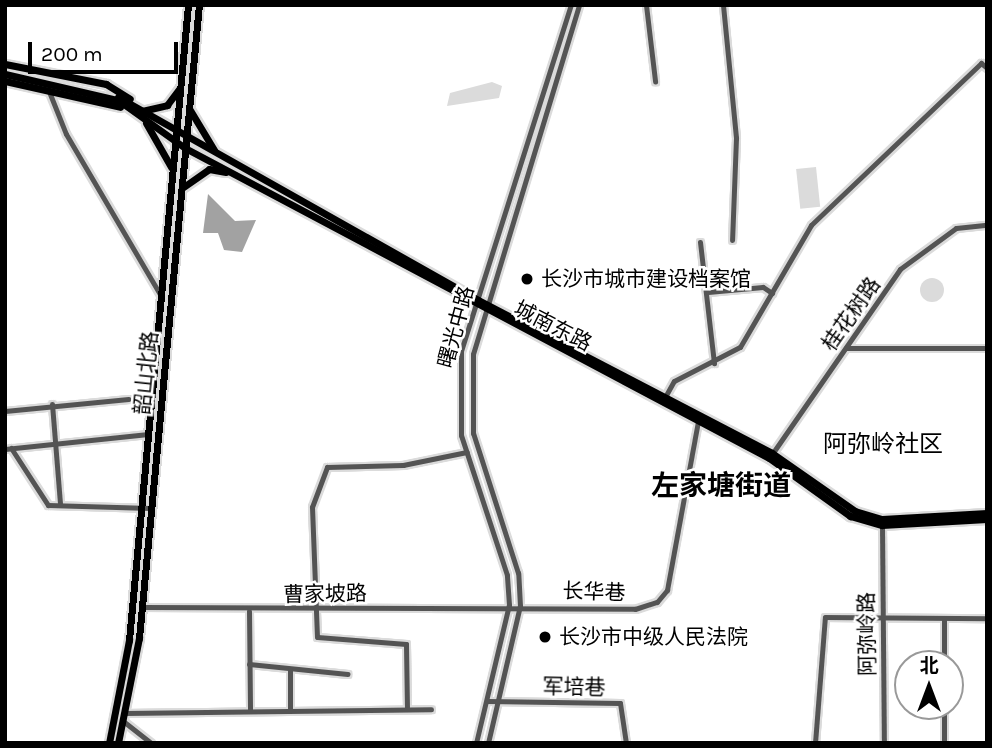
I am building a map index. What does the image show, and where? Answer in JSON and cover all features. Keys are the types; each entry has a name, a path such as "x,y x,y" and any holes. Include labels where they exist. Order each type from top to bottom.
{"main road":[{"name":"韶山北路","path":"109,743 129,640 188,5"},
{"name":"韶山北路","path":"118,743 142,607 200,5"},
{"path":"5,64 106,85 141,114 172,172"},
{"name":"城南东路","path":"5,72 119,99 185,148 477,303 665,397 771,456 841,504 874,517 987,513"},
{"path":"5,81 99,99 141,114 167,105 182,81"},
{"path":"189,107 198,134 219,156"},
{"name":"城南东路","path":"141,114 477,303"},
{"path":"181,189 209,170 233,173"},
{"name":"城南东路","path":"487,308 698,421 771,456 838,510 882,525 987,519"}],"street":[{"name":"曙光中路","path":"477,743 509,605 507,575 467,452 457,392 477,303 570,5"},
{"name":"曙光中路","path":"488,743 520,606 518,573 473,433 470,379 487,308 579,5"},
{"path":"646,5 655,81"},
{"path":"723,5 736,138 732,240"},
{"path":"665,397 674,380 714,363 740,347 811,225 981,64 987,68"},
{"path":"48,89 66,134 160,294"},
{"name":"桂花树路","path":"771,456 900,270 927,244 956,228 987,225"},
{"path":"700,242 708,292 714,363"},
{"path":"708,292 763,287 772,293"},
{"path":"846,348 987,348"},
{"path":"5,411 52,404 128,399"},
{"path":"52,404 58,440 60,504"},
{"name":"长华巷","path":"509,605 635,609 657,602 667,590 698,421"},
{"path":"148,434 58,440 8,448 48,505 150,508"},
{"path":"407,709 406,644 322,639 313,610 312,507 324,469 403,465 467,452"},
{"name":"阿弥岭路","path":"882,525 884,743"},
{"name":"曹家坡路","path":"142,607 249,611 509,605"},
{"path":"249,611 250,710"},
{"path":"815,743 825,617 987,618"},
{"path":"944,618 944,650"},
{"path":"249,664 347,674"},
{"path":"290,669 290,709"},
{"name":"军培巷","path":"486,701 620,703 626,743"},
{"path":"124,717 250,710 431,709"},
{"path":"124,717 151,743"},
{"path":"944,720 944,743"}],"shaded area":[{"path":"492,82 502,86 499,98 447,106 450,93"},
{"path":"816,167 820,207 800,209 796,169"},
{"path":"208,194 235,221 256,220 242,252 224,250 218,233 203,233"},
{"path":"932,278 940,282 944,290 940,298 932,302 924,298 920,290 924,282"}],"place":[{"name":"长沙市城市建设档案馆","path":"527,279"},
{"name":"长沙市中级人民法院","path":"545,637"}],"district":[{"name":"阿弥岭社区","path":"883,445"},
{"name":"左家塘街道","path":"721,486"}]}
